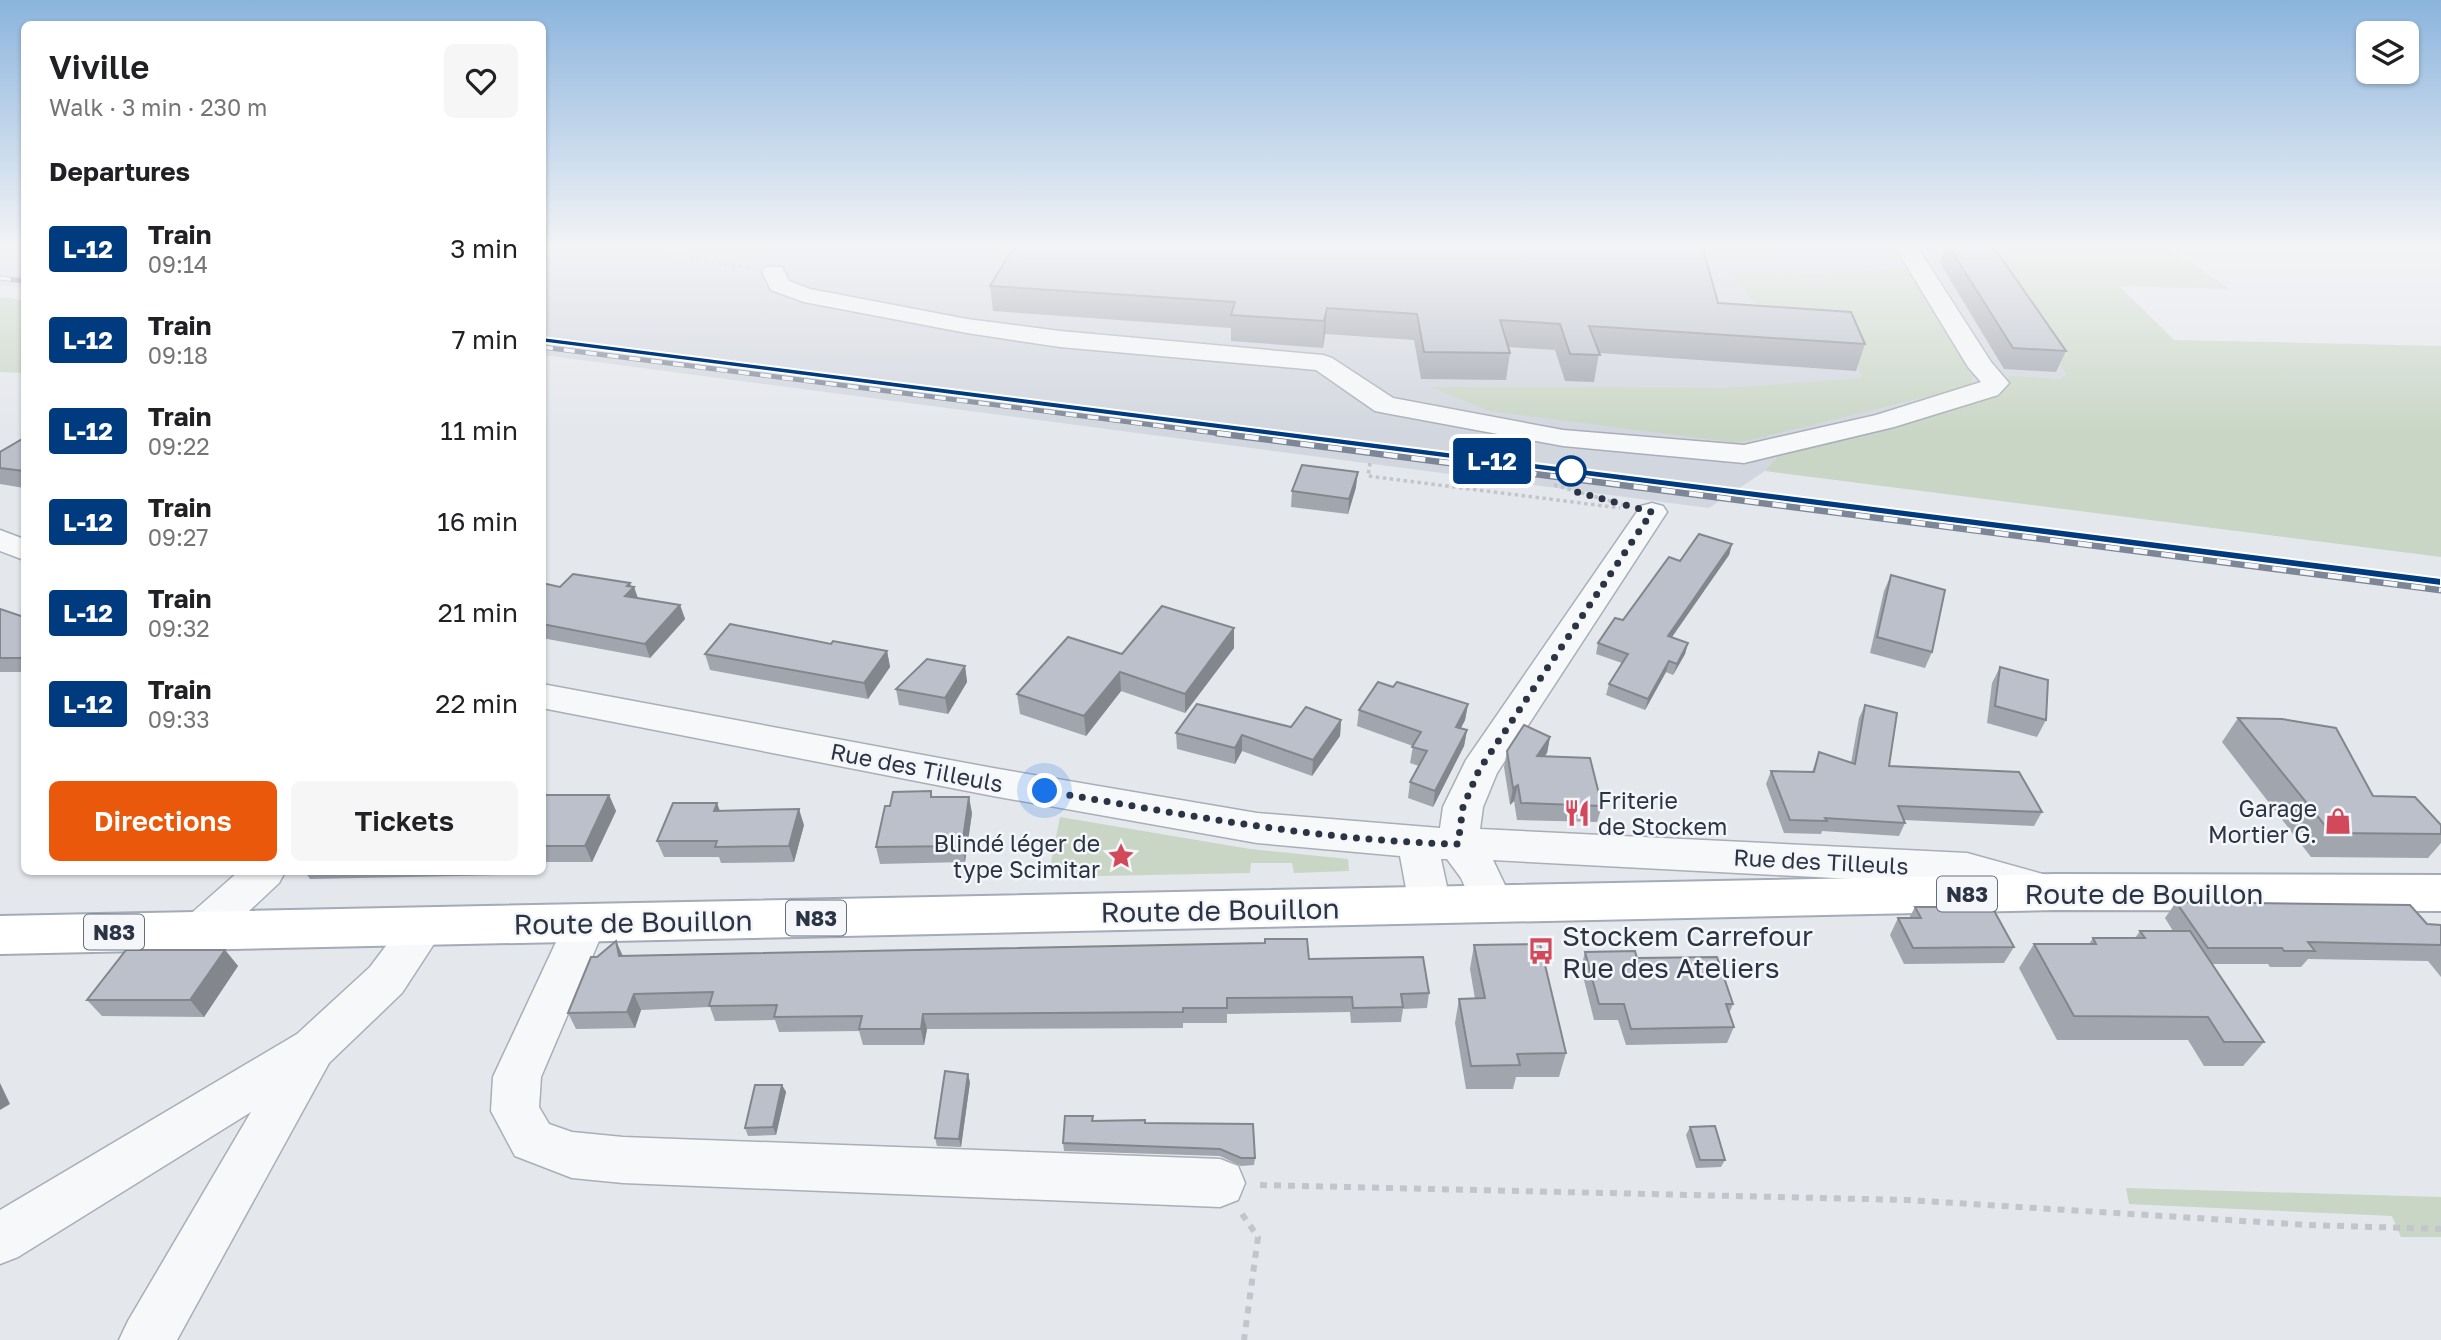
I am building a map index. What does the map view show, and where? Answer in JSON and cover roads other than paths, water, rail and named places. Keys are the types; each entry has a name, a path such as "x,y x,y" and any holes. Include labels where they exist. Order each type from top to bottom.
{"main road":[{"name":"Route de Bouillon","path":"0,935 2056,892 2441,893"}],"street":[{"path":"870,308 967,326 1060,339 1323,363 1385,405 1563,438 1744,454 1884,421 1989,389 1996,383 1981,367 1944,308"},
{"path":"1493,904 1479,871 1458,844 1463,807 1479,770 1652,512"},
{"path":"0,539 21,550"},
{"name":"Rue des Tilleuls","path":"546,697 993,782 1257,828 1418,843 1518,845 1968,869 2056,892"},
{"path":"1418,843 1430,905"},
{"path":"202,929 261,875"},
{"path":"586,922 517,1077 515,1111 532,1140 572,1155 623,1160 1220,1184"},
{"path":"0,1239 313,1048 386,980 424,927"},
{"path":"147,1340 313,1048"}],"railway":[{"path":"546,348 1231,435"},
{"path":"1217,433 2441,590"}],"train":[{"name":"L-12","path":"546,341 2441,582"}],"place":[{"name":"Friterie de Stockem","path":"1577,813"},
{"name":"Garage Mortier G.","path":"2338,821"},
{"name":"Blindé léger de type Scimitar","path":"1121,856"},
{"name":"Stockem Carrefour Rue des Ateliers","path":"1541,951"}]}
